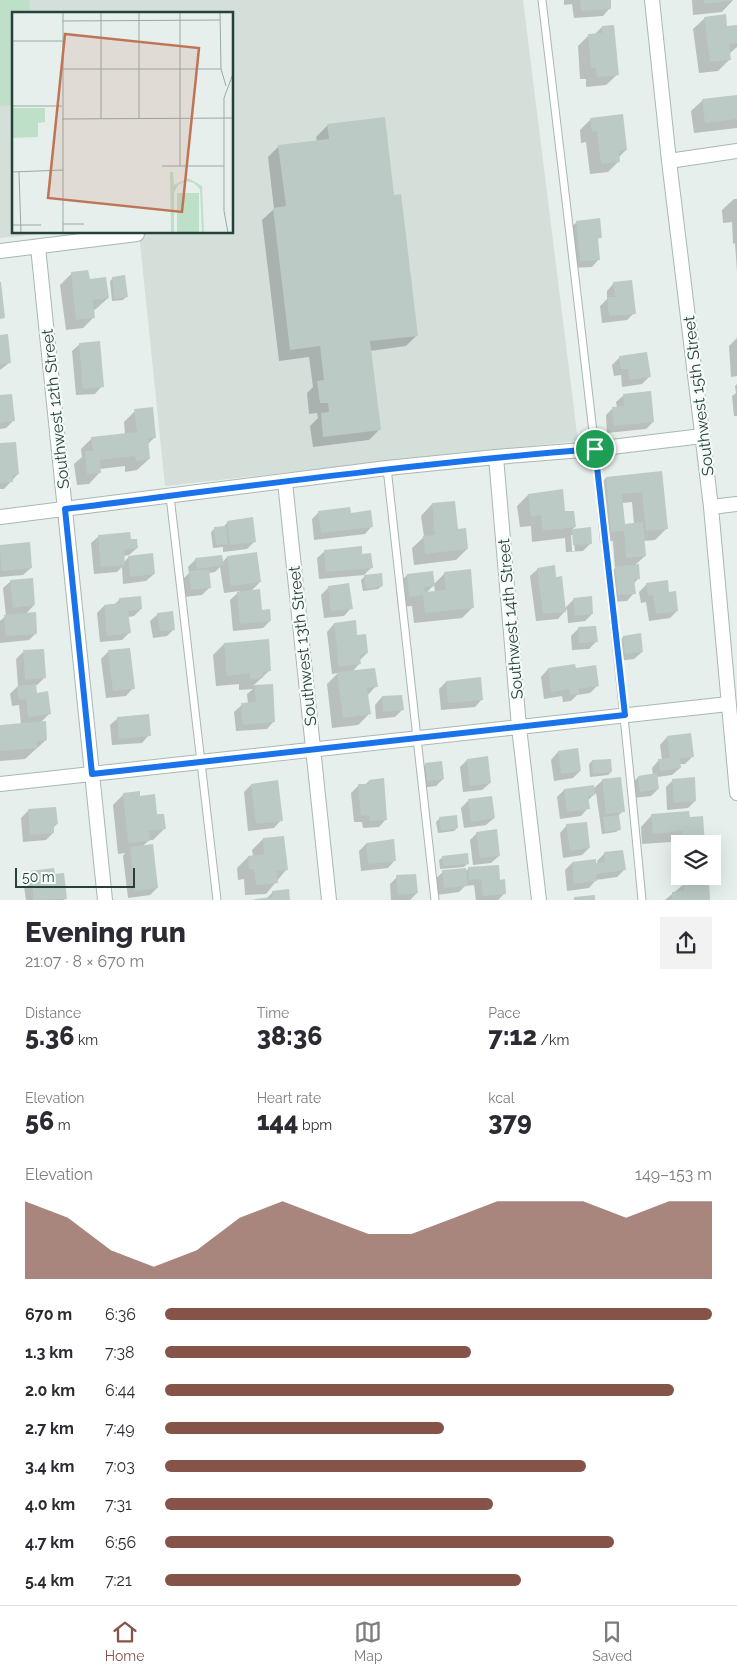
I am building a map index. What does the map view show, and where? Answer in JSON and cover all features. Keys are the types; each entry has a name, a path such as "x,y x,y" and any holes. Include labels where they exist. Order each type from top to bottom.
{"street":[{"name":"Southwest 15th Street","path":"652,0 669,161 711,507 737,793"},
{"path":"669,161 737,151"},
{"path":"0,252 137,234"},
{"name":"Southwest 12th Street","path":"38,247 105,900"},
{"path":"0,516 387,468 595,449 702,436"},
{"name":"Southwest 14th Street","path":"496,457 519,727 539,900"},
{"name":"Southwest 13th Street","path":"285,482 329,900"},
{"path":"711,507 737,504"},
{"path":"0,784 728,704"}],"lane":[{"path":"542,0 625,715 642,900"},
{"path":"387,468 435,900"},
{"path":"170,496 216,900"}],"shaded area":[{"path":"0,0 523,0 578,441 165,486 139,234 234,234 234,12 12,12 12,234 41,234 0,238"}],"green space":[{"path":"0,0 29,0 31,12 12,12 12,105 0,106"}],"building":[{"path":"580,0 611,0 611,9 581,11"},
{"path":"704,0 731,0 731,1 704,4"},
{"path":"726,14 727,26 737,25 737,43 729,44 731,60 710,62 704,17"},
{"path":"614,25 619,75 597,77 596,68 591,68 588,34 602,33 602,26"},
{"path":"737,95 737,119 705,123 702,99"},
{"path":"623,114 627,150 619,151 620,162 601,164 597,131 592,132 590,118"},
{"path":"385,117 394,195 401,194 418,336 370,341 381,430 323,437 321,413 329,412 328,403 320,403 317,381 324,380 320,346 290,350 273,208 286,206 278,145 329,139 327,124"},
{"path":"600,218 602,238 598,238 600,260 580,261 576,221"},
{"path":"88,270 90,279 106,277 109,298 93,300 95,318 76,320 71,272"},
{"path":"125,275 128,297 115,299 112,277"},
{"path":"632,280 636,314 609,316 607,297 615,297 613,282"},
{"path":"0,282 5,318 0,319"},
{"path":"8,334 11,363 0,364 0,335"},
{"path":"100,341 104,387 83,389 79,343"},
{"path":"647,352 651,377 629,380 628,369 621,369 619,356"},
{"path":"651,391 654,422 614,426 612,407 624,406 623,394"},
{"path":"12,394 15,421 0,423 0,395"},
{"path":"153,407 156,438 148,438 150,459 136,461 135,456 100,460 101,473 87,474 85,451 93,451 91,437 137,432 134,409"},
{"path":"16,442 19,474 12,475 13,482 0,483 0,443"},
{"path":"662,471 668,529 646,531 642,492 622,494 625,524 643,522 646,556 626,558 624,531 611,532 606,477"},
{"path":"563,489 565,511 574,511 576,527 543,531 541,515 531,517 528,494"},
{"path":"455,501 458,529 466,528 468,549 425,554 423,536 435,535 432,503"},
{"path":"350,507 351,513 371,510 373,527 321,533 318,511"},
{"path":"253,517 256,542 230,545 227,521"},
{"path":"226,526 228,544 216,545 214,527"},
{"path":"591,527 592,544 573,545 572,529"},
{"path":"130,532 131,539 137,539 138,548 124,550 125,565 101,567 98,535"},
{"path":"30,542 32,568 1,571 0,545"},
{"path":"362,546 362,554 371,553 373,568 326,572 324,550"},
{"path":"257,552 261,582 231,586 227,556"},
{"path":"153,553 155,574 130,577 128,556"},
{"path":"222,555 224,565 197,569 195,558"},
{"path":"639,564 640,579 634,579 636,594 618,595 615,567"},
{"path":"555,565 556,577 562,576 566,612 543,614 537,568"},
{"path":"209,569 211,588 191,590 189,571"},
{"path":"471,569 474,608 425,613 423,595 409,597 407,574 433,571 435,586 424,587 425,592 446,590 444,572"},
{"path":"382,573 383,586 366,589 364,575"},
{"path":"33,578 35,605 13,608 10,580"},
{"path":"668,580 669,592 676,591 678,611 656,614 653,595 648,596 646,583"},
{"path":"349,583 353,609 331,611 328,586"},
{"path":"260,589 262,610 270,609 271,621 240,624 237,592"},
{"path":"141,596 142,609 128,611 131,633 107,636 104,605 120,603 119,598"},
{"path":"592,596 593,614 575,616 573,598"},
{"path":"173,611 175,630 160,631 157,613"},
{"path":"36,612 37,634 6,636 4,615"},
{"path":"356,620 357,635 366,634 368,653 359,655 361,664 339,667 334,623"},
{"path":"596,626 598,642 579,643 578,627"},
{"path":"641,633 643,652 625,654 623,636"},
{"path":"269,639 271,671 263,672 263,678 250,679 250,673 227,676 224,643"},
{"path":"130,648 135,689 113,691 108,650"},
{"path":"44,649 46,678 25,680 23,650"},
{"path":"575,664 576,668 596,665 599,686 579,689 579,694 570,695 569,689 551,692 548,668"},
{"path":"375,668 378,687 367,688 371,714 343,718 337,672"},
{"path":"481,677 483,700 448,703 446,681"},
{"path":"36,684 37,693 48,691 51,714 28,717 26,699 19,700 17,686"},
{"path":"273,684 275,722 243,725 241,703 256,702 254,685"},
{"path":"402,695 404,710 383,712 382,696"},
{"path":"149,714 151,736 119,739 117,717"},
{"path":"46,721 47,740 37,741 37,748 0,751 0,725"},
{"path":"691,733 694,757 680,758 681,768 660,771 658,759 670,758 667,736"},
{"path":"578,748 581,771 561,774 558,751"},
{"path":"488,756 491,783 470,786 467,759"},
{"path":"611,759 612,772 593,774 592,760"},
{"path":"442,761 444,779 427,781 425,763"},
{"path":"657,773 659,789 640,792 638,776"},
{"path":"621,777 625,812 606,814 602,779"},
{"path":"695,777 696,801 674,803 672,779"},
{"path":"384,778 387,820 370,821 369,815 361,816 358,784 369,784 369,780"},
{"path":"278,780 283,821 256,824 251,784"},
{"path":"594,785 595,795 588,796 590,809 567,812 564,789"},
{"path":"140,791 140,796 155,794 157,814 164,814 166,829 149,831 150,841 128,843 123,793"},
{"path":"492,796 495,818 471,822 468,799"},
{"path":"56,807 58,824 54,824 54,833 30,835 28,809"},
{"path":"689,811 690,817 703,816 704,835 682,835 682,831 653,834 651,814"},
{"path":"457,815 458,828 441,831 439,817"},
{"path":"619,815 621,830 605,832 603,817"},
{"path":"587,822 590,848 570,851 566,824"},
{"path":"497,829 500,856 480,858 476,832"},
{"path":"284,836 288,870 277,871 278,883 256,885 254,869 249,869 248,856 264,854 263,838"},
{"path":"394,839 396,861 368,864 366,843"},
{"path":"153,844 158,888 135,891 130,847"},
{"path":"623,850 626,870 596,874 597,881 574,884 572,862 596,859 596,863 605,862 604,852"},
{"path":"468,853 469,864 443,866 442,856"},
{"path":"499,865 500,880 505,879 506,894 483,896 481,879 469,880 468,867"},
{"path":"54,868 55,874 64,873 67,899 34,900 30,871"},
{"path":"466,868 468,886 444,888 442,870"},
{"path":"416,874 418,893 398,895 396,875"},
{"path":"683,885 709,885 710,900 672,900 672,892 684,891"},
{"path":"289,889 290,900 255,900 273,897 272,891"},
{"path":"595,895 595,900 574,900 574,897"}],"route":[{"path":"595,449 625,715 92,774 65,509 387,468 595,449"}]}
